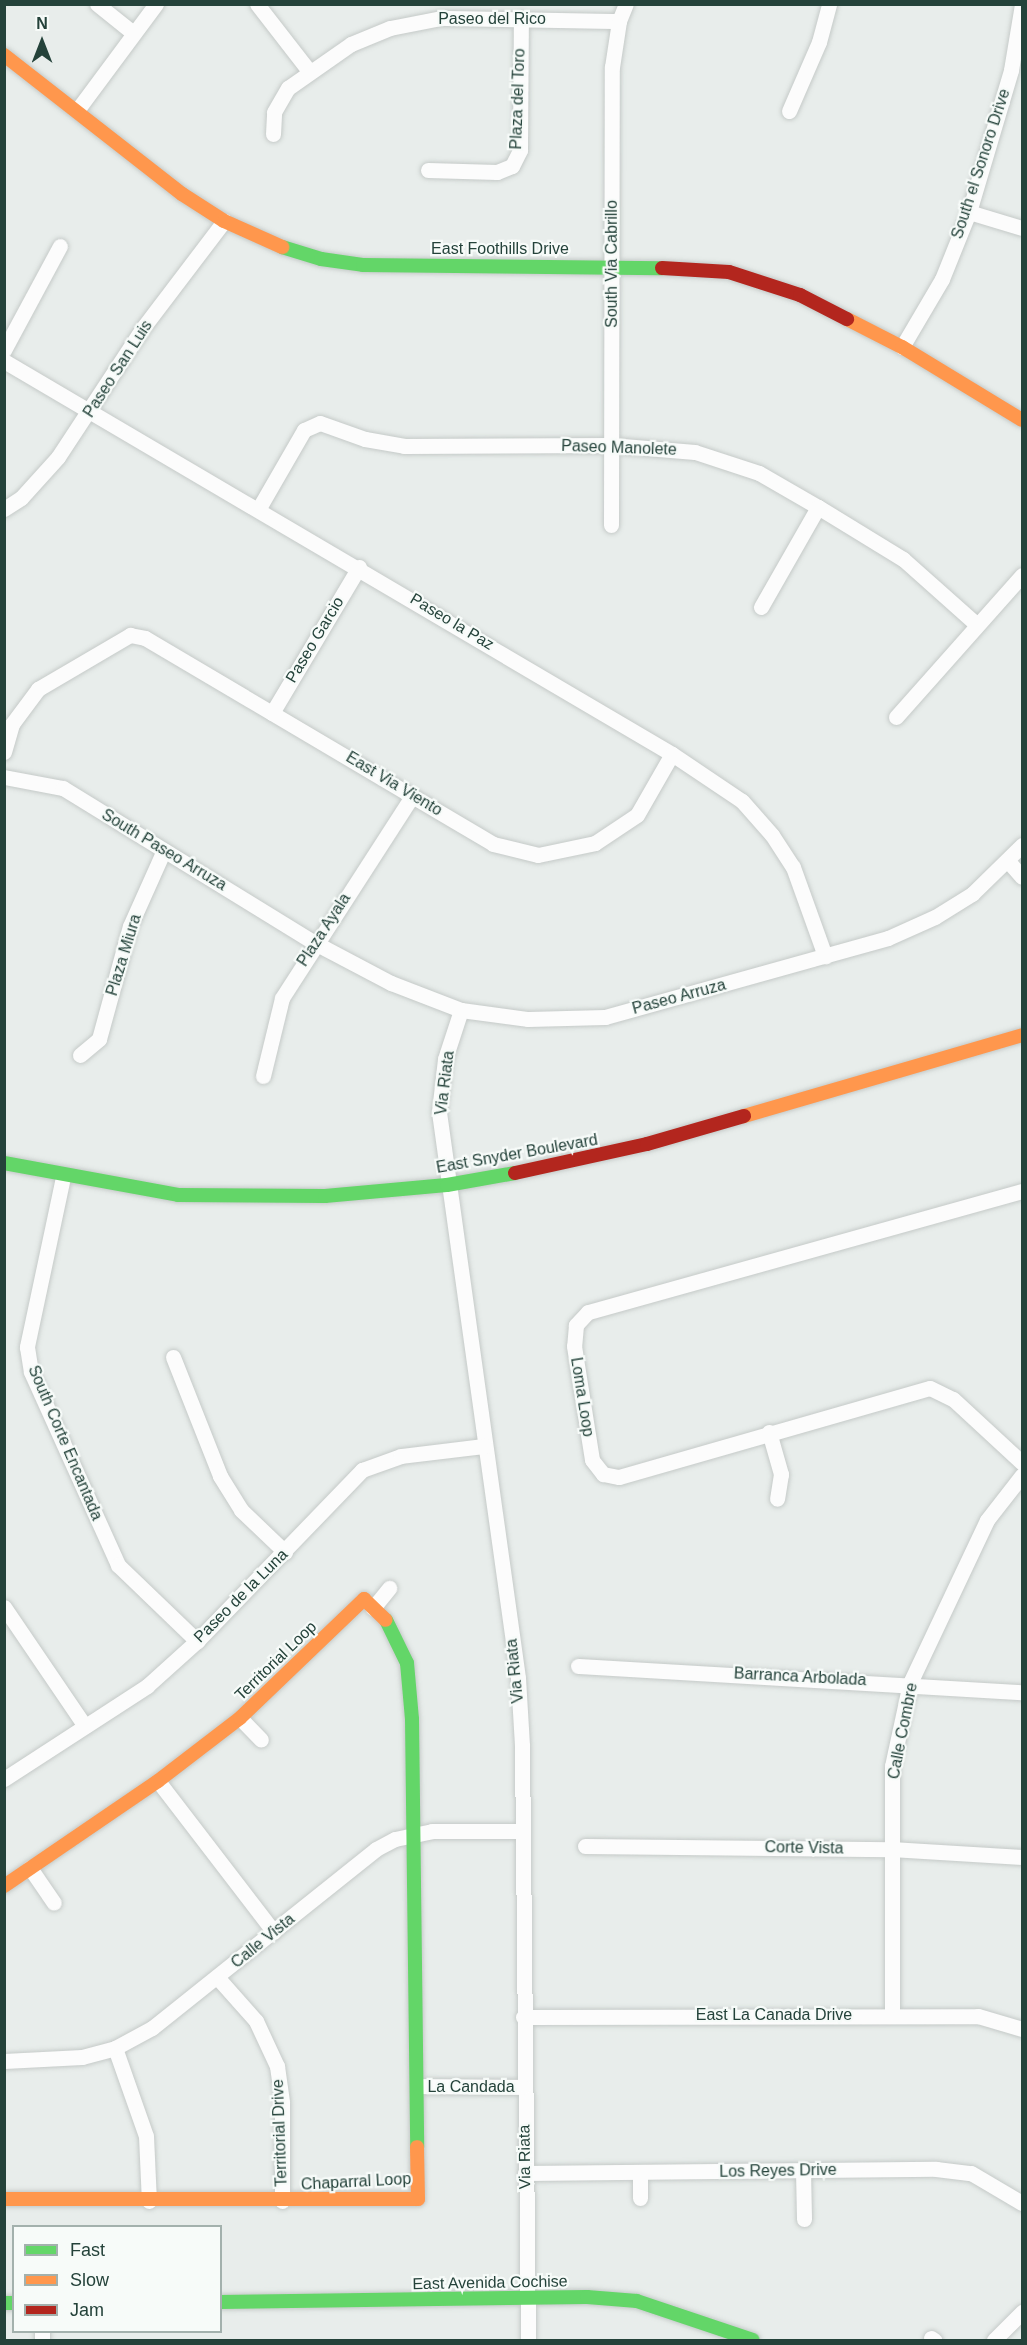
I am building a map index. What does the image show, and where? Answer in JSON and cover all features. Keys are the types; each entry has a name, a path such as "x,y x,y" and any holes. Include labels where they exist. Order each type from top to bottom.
{"street":[{"path":"97,4 132,32"},
{"path":"78,110 132,32 156,4"},
{"name":"South Via Cabrillo","path":"611,525 612,67 619,21 626,4"},
{"path":"789,111 819,42 829,4"},
{"name":"South el Sonoro Drive","path":"902,348 942,279 969,212 1011,70 1022,4"},
{"path":"262,10 309,71"},
{"name":"Paseo del Rico","path":"273,134 274,112 288,88 309,71 351,44 390,28 441,18 619,21"},
{"name":"Plaza del Toro","path":"429,170 497,172 512,166 520,150 520,18"},
{"name":"East Foothills Drive","path":"4,56 78,110 182,194 224,221 271,243 321,259 363,265 612,265 729,272 800,295 902,348 1023,420"},
{"path":"969,212 1023,228"},
{"name":"Paseo San Luis","path":"4,509 21,498 58,457 92,411 142,329 224,221"},
{"path":"4,350 60,246"},
{"name":"Paseo la Paz","path":"4,361 359,567 672,754 742,801 772,835 793,867 825,956"},
{"name":"Paseo Manolete","path":"259,508 304,430 320,423 365,439 404,446 611,445 695,452 759,473 903,559 976,624"},
{"path":"761,607 818,507"},
{"name":"Paseo Garcio","path":"272,713 359,567"},
{"path":"896,717 976,624 1023,575"},
{"name":"East Via Viento","path":"4,752 12,724 38,689 130,635 145,638 493,844 538,855 595,843 637,815 672,754"},
{"name":"South Paseo Arruza","path":"4,777 63,788 315,943"},
{"name":"Plaza Ayala","path":"263,1076 282,998 315,943 412,796"},
{"name":"Paseo Arruza","path":"315,943 391,983 460,1010 528,1019 605,1017 888,938 935,918 972,894 1023,845"},
{"name":"Plaza Miura","path":"80,1055 99,1039 130,926 164,850"},
{"path":"1008,861 1023,877"},
{"name":"Via Riata","path":"460,1010 445,1059 439,1112 447,1185 518,1678 528,2340"},
{"name":"East Snyder Boulevard","path":"4,1163 63,1177 178,1195 325,1196 447,1185 551,1167 647,1144 1023,1035"},
{"name":"South Corte Encantada","path":"63,1177 27,1347 32,1372 118,1565 196,1641"},
{"name":"Loma Loop","path":"1023,1191 588,1312 576,1325 574,1346 592,1460 603,1474 619,1477 769,1432 930,1388 953,1399 1023,1463"},
{"path":"173,1357 220,1476 242,1510 285,1552"},
{"path":"769,1432 781,1474 777,1499"},
{"name":"Paseo de la Luna","path":"4,1779 147,1686 196,1641 285,1552 362,1470 401,1456 484,1446"},
{"name":"Calle Combre","path":"892,2014 892,1766 910,1683 987,1520 1023,1475"},
{"path":"389,1588 373,1608 390,1624 407,1664 414,1833"},
{"name":"Territorial Loop","path":"4,1886 158,1781 240,1718 364,1599 373,1608"},
{"path":"4,1607 85,1726"},
{"name":"Barranca Arbolada","path":"578,1666 910,1683 1023,1692"},
{"path":"240,1718 261,1740"},
{"path":"158,1781 274,1932"},
{"name":"Calle Vista","path":"4,2061 59,2060 115,2048 152,2028 376,1849 414,1833 522,1831"},
{"name":"Chaparral Loop","path":"4,2199 282,2201 418,2199 414,1833"},
{"name":"Corte Vista","path":"585,1846 891,1849 1023,1857"},
{"path":"30,1868 54,1903"},
{"name":"Territorial Drive","path":"217,1977 256,2021 277,2066 282,2103 282,2201"},
{"name":"East La Canada Drive","path":"523,2017 892,2014 978,2016 1023,2030"},
{"path":"115,2048 146,2136 149,2201"},
{"name":"La Candada","path":"418,2086 523,2087"},
{"name":"Los Reyes Drive","path":"525,2173 936,2169 971,2173 1023,2203"},
{"path":"803,2170 804,2218"},
{"path":"640,2172 640,2198"},
{"name":"East Avenida Cochise","path":"222,2302 529,2300 587,2297 637,2301 693,2317 753,2340"},
{"path":"994,2340 1023,2312"}],"traffic: fast":[{"path":"282,247 321,259 363,265 662,268"},
{"path":"4,1163 178,1195 325,1196 447,1185 515,1173"},
{"path":"386,1620 407,1663 412,1719 417,2147"},
{"path":"222,2302 587,2297 637,2301 753,2340"},
{"path":"4,2303 12,2303"}],"traffic: slow":[{"path":"4,55 182,194 224,221 282,247"},
{"path":"847,319 902,347 1022,420"},
{"path":"744,1116 1022,1035"},
{"path":"4,1886 158,1781 240,1718 364,1599 386,1620"},
{"path":"4,2199 418,2199 417,2147"}],"traffic: jam":[{"path":"662,268 729,272 800,295 847,319"},
{"path":"515,1173 647,1144 744,1116"}]}
